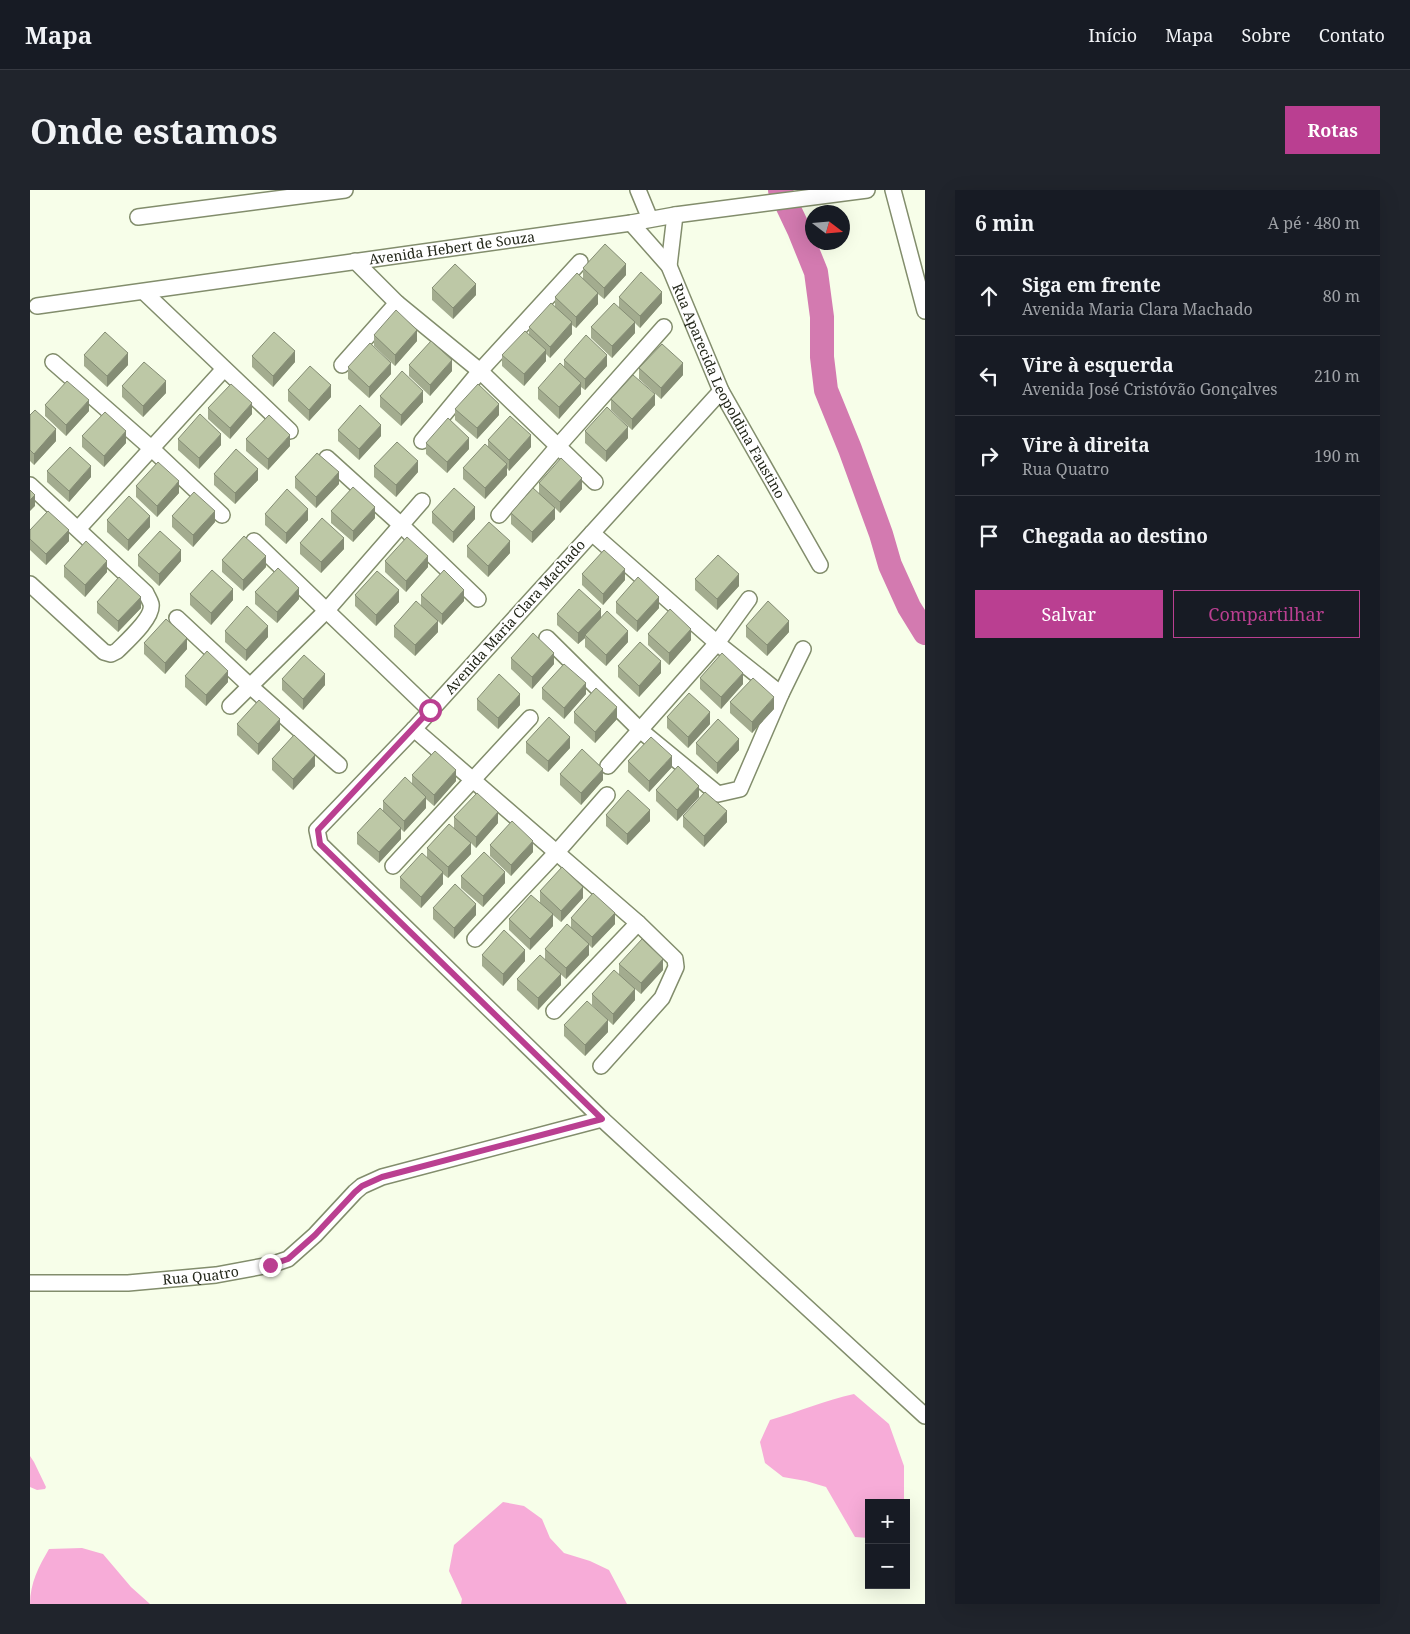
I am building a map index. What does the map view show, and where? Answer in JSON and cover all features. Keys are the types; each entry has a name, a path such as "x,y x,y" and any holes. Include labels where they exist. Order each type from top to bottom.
{"street":[{"path":"138,217 315,192 345,190"},
{"path":"638,190 650,219"},
{"name":"Avenida Hebert de Souza","path":"37,306 631,223 675,215 867,190"},
{"path":"893,190 925,311"},
{"path":"668,266 675,215"},
{"name":"Rua Aparecida Leopoldina Faustino","path":"631,223 668,266 721,391 820,565"},
{"path":"356,261 397,303 480,371 595,482"},
{"path":"422,441 480,371 580,262"},
{"path":"144,292 290,431"},
{"path":"342,365 397,303"},
{"path":"499,515 558,445 664,327"},
{"path":"53,362 151,448 222,515"},
{"path":"78,529 224,369"},
{"name":"Avenida Maria Clara Machado","path":"602,1119 320,844 318,830 414,729 721,391"},
{"path":"327,458 400,524 478,599"},
{"path":"30,485 146,593 151,604 150,612 117,651 111,654 104,652 30,584"},
{"path":"230,706 327,610 422,500"},
{"path":"592,533 717,643 781,694"},
{"path":"254,541 430,710"},
{"path":"608,766 717,643 749,599"},
{"path":"177,618 339,765"},
{"path":"547,638 640,730 718,794 740,789 781,694 803,649"},
{"path":"393,866 530,718"},
{"path":"414,729 638,923 675,959 676,967 662,998 601,1066"},
{"path":"475,939 557,852 607,795"},
{"path":"554,1011 638,923"},
{"path":"602,1119 925,1416"},
{"name":"Rua Quatro","path":"30,1283 128,1283 216,1275 270,1265 288,1259 315,1235 355,1192 362,1186 382,1177 602,1119"}],"shaded area":[{"path":"854,1394 889,1424 904,1466 904,1499 865,1499 865,1538 855,1537 826,1487 783,1477 765,1463 760,1442 770,1420"},
{"path":"30,1456 46,1487 45,1489 37,1490 30,1487"},
{"path":"503,1502 524,1506 542,1519 550,1538 564,1553 590,1561 609,1570 627,1604 461,1604 462,1599 449,1571 454,1545"},
{"path":"82,1548 103,1554 131,1587 150,1604 30,1604 33,1582 49,1549"}],"building":[{"path":"605,244 626,264 604,288 583,268"},
{"path":"455,264 476,284 453,308 432,288"},
{"path":"641,272 662,292 640,316 619,297"},
{"path":"577,273 598,293 576,317 555,297"},
{"path":"551,303 572,322 550,347 529,327"},
{"path":"614,303 635,322 612,346 591,327"},
{"path":"396,310 417,330 395,355 374,335"},
{"path":"525,331 546,350 524,374 502,355"},
{"path":"105,332 128,353 107,376 84,355"},
{"path":"274,332 295,351 273,376 252,356"},
{"path":"586,335 607,355 585,379 564,360"},
{"path":"431,341 452,360 430,385 409,365"},
{"path":"370,343 391,363 369,387 348,367"},
{"path":"662,344 683,363 661,388 639,368"},
{"path":"144,362 166,381 143,406 122,386"},
{"path":"560,363 581,383 559,407 538,388"},
{"path":"310,366 331,385 309,410 288,390"},
{"path":"402,371 423,391 401,415 380,396"},
{"path":"633,375 655,394 632,419 611,399"},
{"path":"67,381 89,400 66,425 45,405"},
{"path":"231,384 252,403 230,428 208,408"},
{"path":"478,384 499,404 477,428 455,409"},
{"path":"360,405 381,425 359,449 338,430"},
{"path":"607,407 628,427 606,451 585,431"},
{"path":"35,410 56,429 34,454 30,450 30,415"},
{"path":"105,412 126,431 104,456 82,436"},
{"path":"200,414 221,434 199,458 178,439"},
{"path":"269,415 290,435 268,459 246,439"},
{"path":"510,416 531,435 509,460 488,440"},
{"path":"448,418 469,438 447,462 426,443"},
{"path":"397,442 418,461 396,485 374,466"},
{"path":"485,444 507,464 485,488 463,468"},
{"path":"70,447 91,466 69,491 47,471"},
{"path":"236,449 258,469 235,493 214,474"},
{"path":"317,453 339,472 316,497 295,477"},
{"path":"561,458 582,478 560,502 539,483"},
{"path":"158,462 179,481 157,506 136,486"},
{"path":"353,487 375,507 353,531 331,511"},
{"path":"454,488 475,507 453,532 432,512"},
{"path":"533,488 555,508 532,532 511,513"},
{"path":"287,489 308,509 286,533 265,514"},
{"path":"30,490 35,495 30,500"},
{"path":"194,492 215,511 193,535 172,516"},
{"path":"129,496 150,516 128,540 107,520"},
{"path":"48,511 69,530 46,554 30,539 30,530"},
{"path":"322,518 344,538 321,562 300,543"},
{"path":"489,522 510,541 488,566 467,546"},
{"path":"160,531 181,550 159,574 138,555"},
{"path":"244,536 266,556 243,580 222,560"},
{"path":"407,537 428,556 406,581 385,561"},
{"path":"86,541 107,561 85,585 64,566"},
{"path":"604,550 625,569 603,594 582,574"},
{"path":"718,555 739,574 717,599 695,579"},
{"path":"278,568 299,588 277,612 255,592"},
{"path":"212,570 233,589 211,613 190,594"},
{"path":"444,570 464,590 442,614 421,595"},
{"path":"377,571 399,590 376,615 355,595"},
{"path":"119,577 141,597 118,621 97,602"},
{"path":"638,577 659,597 637,621 616,602"},
{"path":"579,589 601,609 578,633 557,614"},
{"path":"416,601 438,621 415,645 394,626"},
{"path":"768,601 789,621 767,645 746,626"},
{"path":"247,606 268,626 246,650 225,631"},
{"path":"670,609 691,629 669,653 648,634"},
{"path":"607,611 628,631 606,655 585,635"},
{"path":"166,619 187,638 165,663 144,643"},
{"path":"533,633 554,653 532,677 511,658"},
{"path":"640,642 661,661 639,686 618,666"},
{"path":"207,651 228,671 206,695 185,676"},
{"path":"722,653 743,673 721,697 700,678"},
{"path":"304,655 325,674 303,699 282,679"},
{"path":"564,664 586,683 564,708 542,688"},
{"path":"499,674 520,694 498,718 477,699"},
{"path":"753,678 774,697 752,722 730,702"},
{"path":"596,688 617,707 595,732 574,712"},
{"path":"689,693 710,712 688,737 667,717"},
{"path":"259,700 280,719 258,744 237,724"},
{"path":"549,717 570,737 548,761 526,742"},
{"path":"718,719 739,739 717,763 696,743"},
{"path":"294,735 315,755 293,779 272,759"},
{"path":"651,737 672,756 649,781 628,761"},
{"path":"582,749 603,769 581,793 560,774"},
{"path":"435,751 456,770 434,795 412,775"},
{"path":"678,766 699,786 677,810 656,790"},
{"path":"405,777 426,797 404,821 383,801"},
{"path":"628,790 650,810 627,834 606,815"},
{"path":"705,792 727,811 704,836 683,816"},
{"path":"477,793 498,812 476,837 454,817"},
{"path":"380,808 401,828 379,852 357,833"},
{"path":"512,821 533,841 511,865 490,845"},
{"path":"449,824 471,843 448,867 427,848"},
{"path":"484,852 505,872 483,896 461,876"},
{"path":"422,853 443,872 421,897 400,877"},
{"path":"562,867 583,887 561,911 540,891"},
{"path":"455,884 476,904 454,928 433,908"},
{"path":"593,893 615,913 592,937 571,918"},
{"path":"531,895 553,914 530,939 509,919"},
{"path":"567,924 589,944 566,968 545,949"},
{"path":"504,930 525,950 503,974 482,955"},
{"path":"642,939 663,959 641,983 619,964"},
{"path":"540,955 561,974 538,998 517,979"},
{"path":"614,970 635,989 613,1014 592,994"},
{"path":"587,1001 608,1020 585,1045 564,1025"}],"waterway":[{"path":"780,190 816,272 822,317 822,357 826,390 850,449 881,534 890,565 909,607 925,633"}],"route":[{"path":"270,1265 288,1259 315,1235 355,1192 362,1186 382,1177 602,1119 320,844 318,830 430,710"}]}
